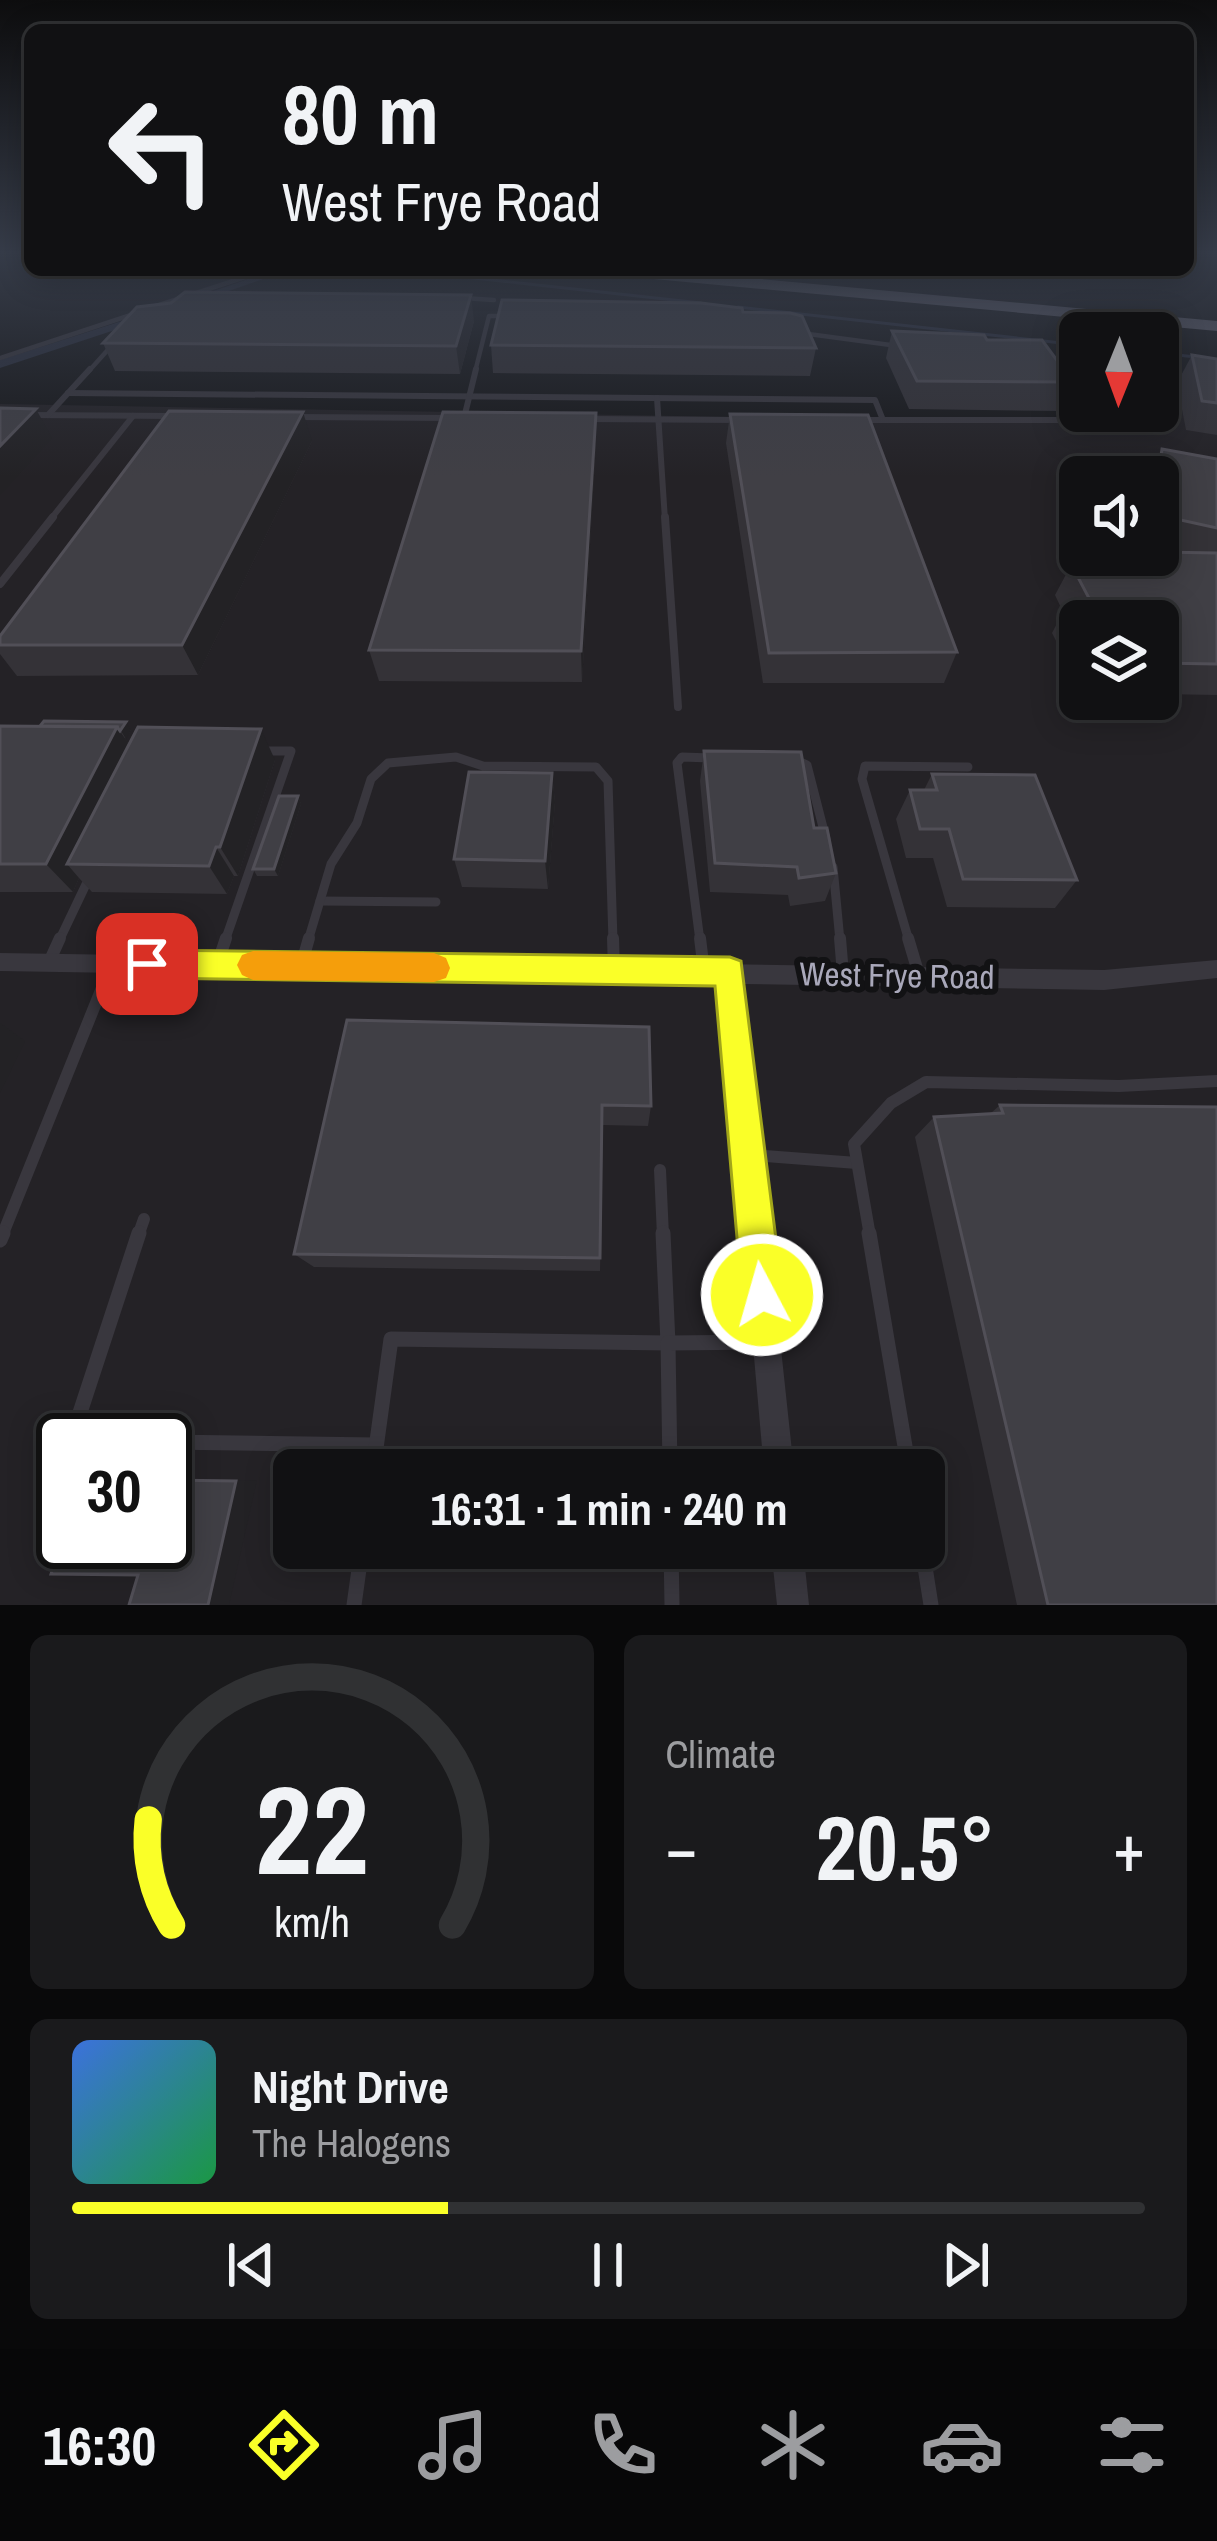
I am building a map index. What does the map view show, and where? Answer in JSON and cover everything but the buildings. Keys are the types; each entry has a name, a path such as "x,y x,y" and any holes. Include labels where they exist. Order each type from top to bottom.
{"street":[{"name":"West Frye Road","path":"0,962 1104,980 1217,969"},
{"path":"717,972 748,1154 777,1449"},
{"path":"789,1569 793,1605"}],"lane":[{"path":"0,358 94,327"},
{"path":"271,417 464,418 486,327"},
{"path":"795,333 904,347"},
{"path":"48,415 119,337"},
{"path":"846,420 1069,420 1075,410 1049,376"},
{"path":"68,393 875,400 883,420"},
{"path":"657,398 678,708"},
{"path":"24,415 178,416"},
{"path":"0,584 133,416"},
{"path":"582,419 743,420"},
{"path":"217,965 291,751 245,750"},
{"path":"717,972 676,763 682,757 729,758"},
{"path":"301,966 331,864 357,823 371,779 388,763 456,758 483,766 596,767 608,781 614,970"},
{"path":"776,759 799,759 807,765 839,892 836,924 843,974"},
{"path":"919,975 862,779 865,766 968,767"},
{"path":"48,963 100,856"},
{"path":"320,901 436,902"},
{"path":"0,1240 112,963"},
{"path":"905,1449 854,1144 891,1102 926,1082 1119,1086 1217,1081"},
{"path":"748,1154 857,1163"},
{"path":"660,1170 670,1449"},
{"path":"80,1413 144,1219"},
{"path":"376,1449 391,1340 767,1342"},
{"path":"192,1442 376,1445"},
{"path":"353,1605 359,1569"},
{"path":"671,1569 672,1605"},
{"path":"925,1569 931,1605"}],"shaded area":[{"path":"1179,382 1217,387 1217,1605 0,1605 0,404 1059,423 1059,432 1179,432"}],"waterway":[{"path":"0,364 114,327"},
{"path":"917,327 1059,343"},
{"path":"1179,355 1196,357"}],"slow traffic":[{"path":"253,965 434,968"}],"route":[{"path":"147,964 730,972 762,1295"}]}
